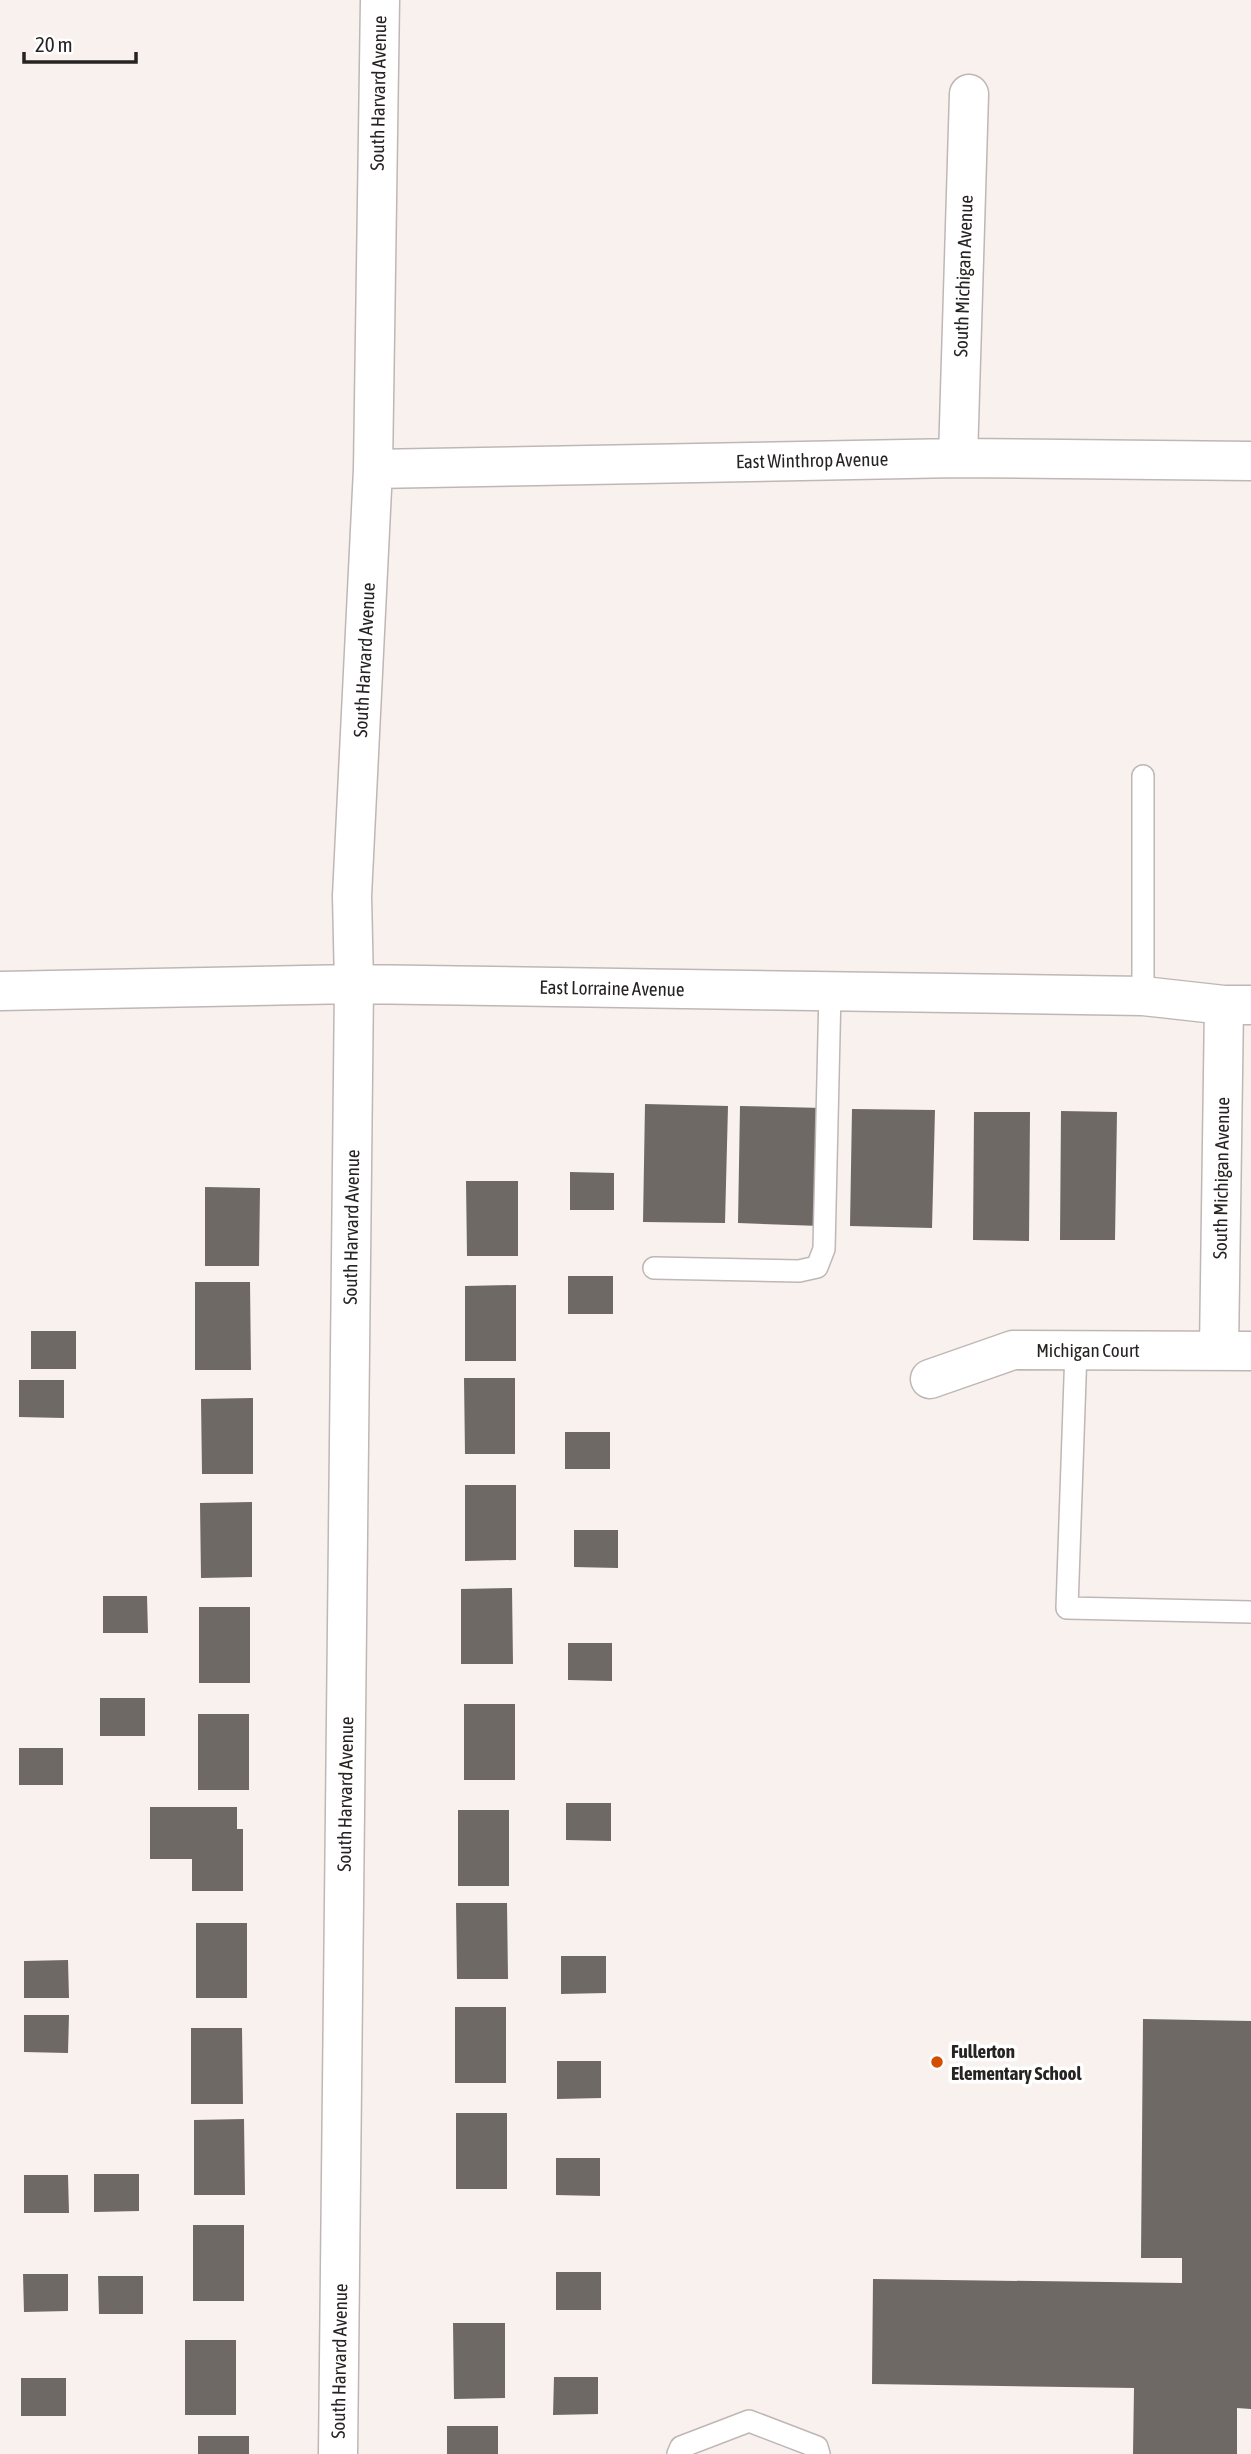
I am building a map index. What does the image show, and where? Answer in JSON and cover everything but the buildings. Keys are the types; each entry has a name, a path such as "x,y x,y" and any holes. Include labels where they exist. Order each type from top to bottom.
{"street":[{"name":"South Harvard Avenue","path":"338,2454 354,984 352,896 373,469 380,0"},
{"name":"South Michigan Avenue","path":"958,458 969,94"},
{"name":"East Winthrop Avenue","path":"373,469 958,458 1251,461"},
{"name":"East Lorraine Avenue","path":"0,991 354,984 1143,996 1237,1005"},
{"name":"South Michigan Avenue","path":"1235,1351 1237,1005"},
{"name":"Michigan Court","path":"930,1379 1013,1350 1235,1351"}],"lane":[{"path":"1143,776 1143,996"},
{"path":"654,1268 799,1271 817,1267 824,1250 830,991"},
{"path":"1076,1350 1067,1608 1251,1612"},
{"path":"678,2454 681,2447 749,2421 817,2447 819,2454"}],"place":[{"name":"Fullerton Elementary School","path":"937,2062"}]}
